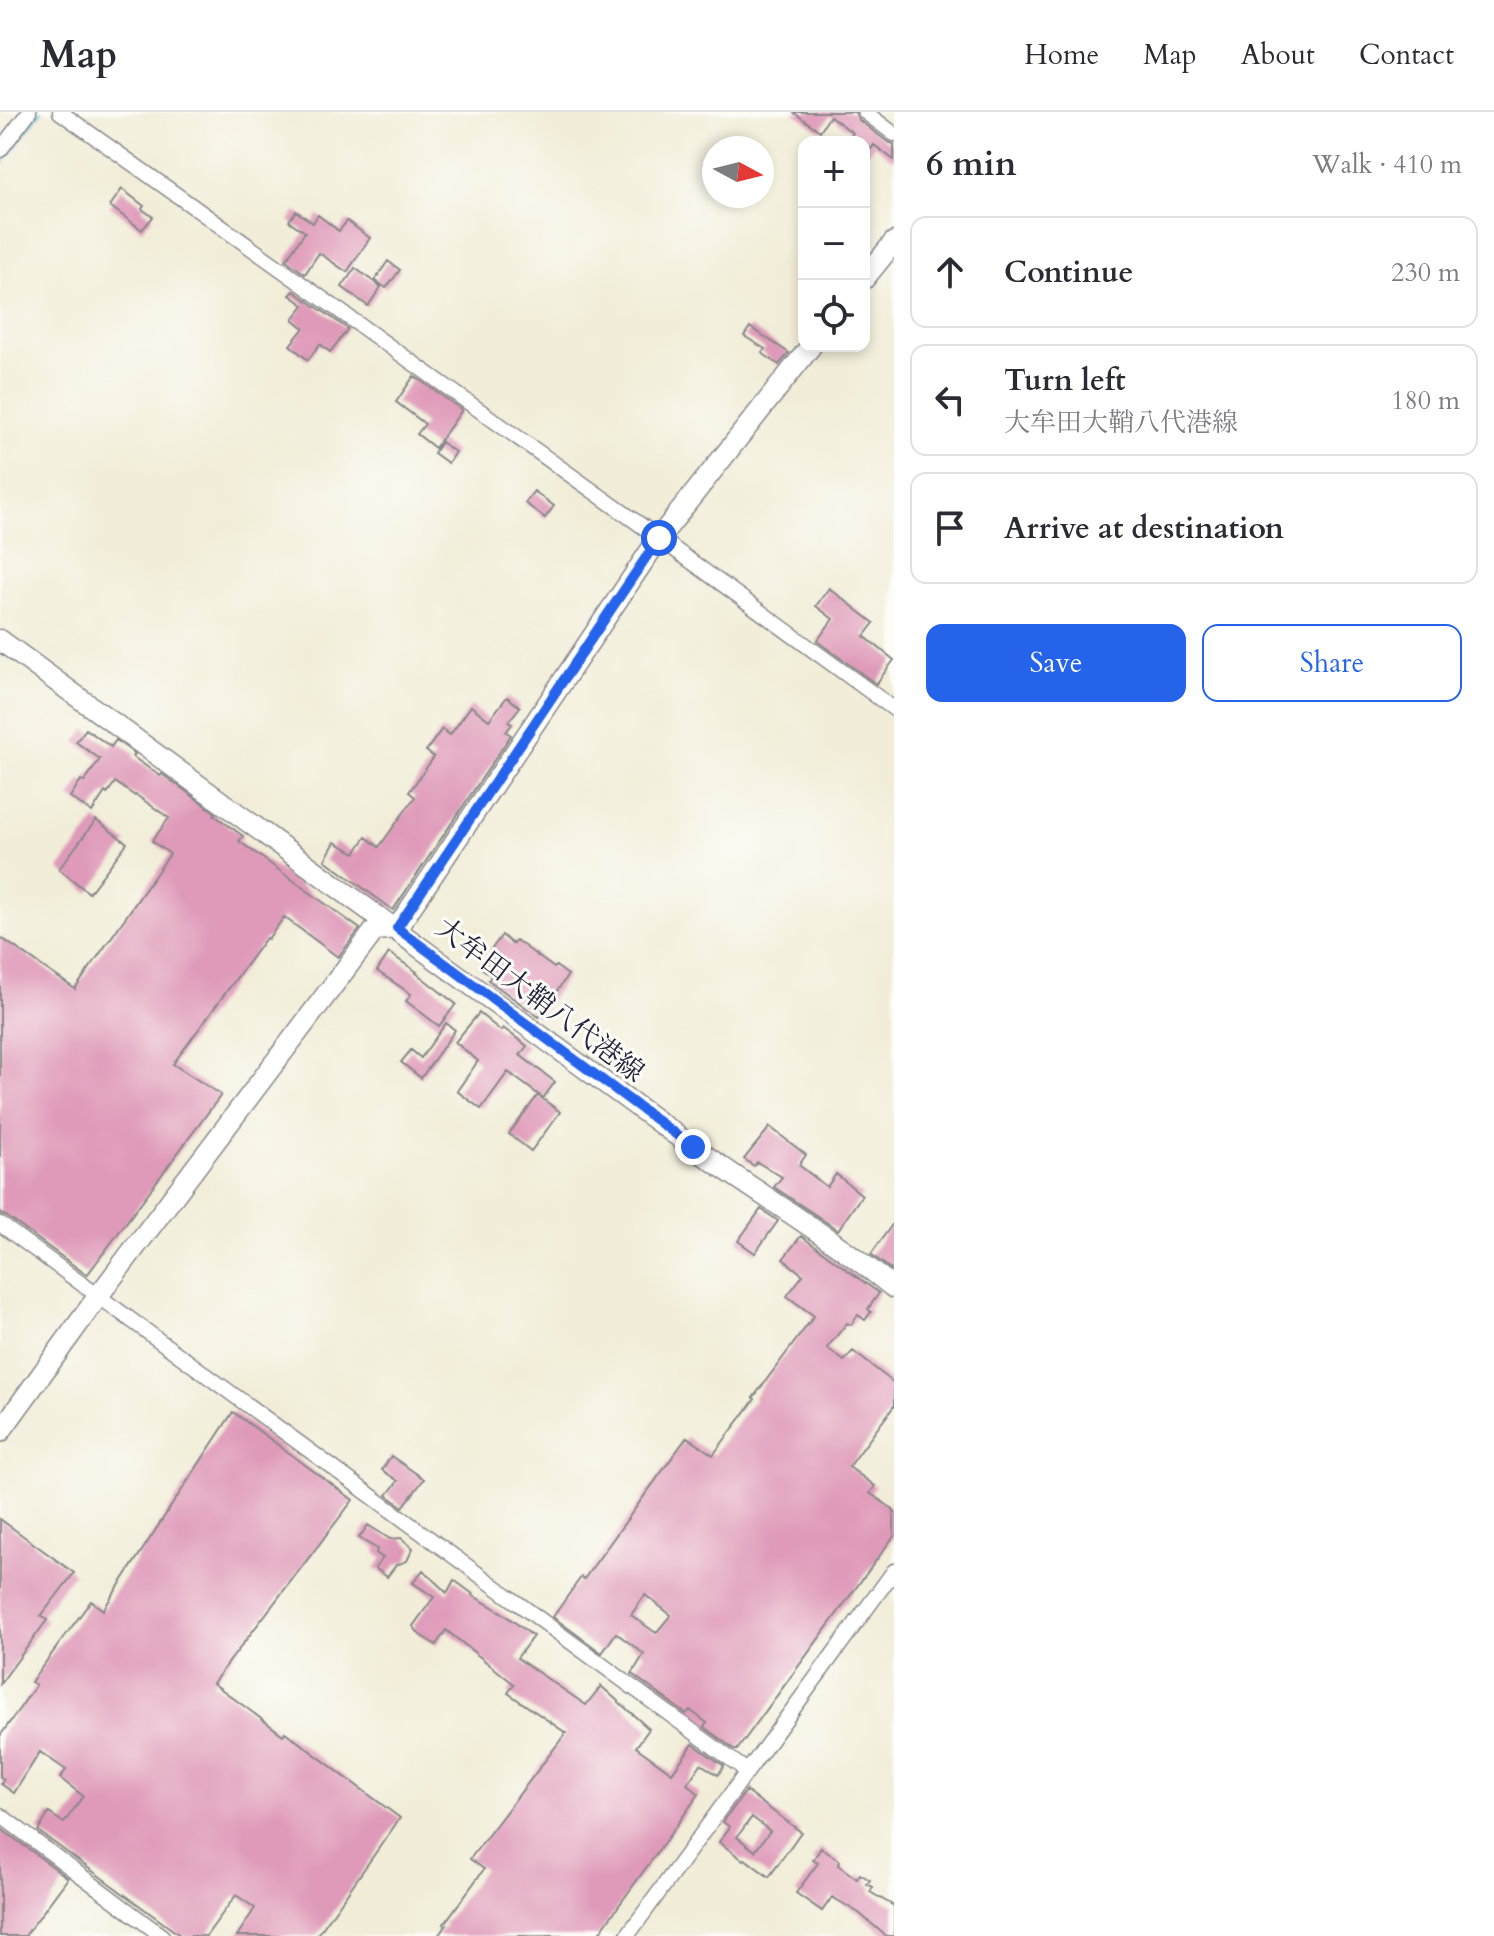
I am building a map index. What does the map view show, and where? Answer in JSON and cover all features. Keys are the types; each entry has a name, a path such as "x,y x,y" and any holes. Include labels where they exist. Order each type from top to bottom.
{"main road":[{"path":"870,272 894,242"},
{"path":"0,1432 99,1295 375,930 397,928 659,538 806,352"},
{"name":"大牟田大鞘八代港線","path":"0,640 693,1147 894,1288"}],"street":[{"path":"0,150 29,112"},
{"path":"60,112 894,709"},
{"path":"865,112 894,134"},
{"path":"0,1224 747,1771"},
{"path":"627,1936 894,1571"},
{"path":"0,1815 162,1936"}],"building":[{"path":"793,112 855,112 859,120 894,144 894,160 874,145 870,150 870,136 851,136 853,133 830,116 820,131"},
{"path":"122,189 153,217 142,230 110,206"},
{"path":"296,211 313,223 318,215 339,231 347,221 370,238 347,272 319,253 305,274 286,260 305,232 289,221"},
{"path":"388,261 400,270 386,288 375,280"},
{"path":"355,268 381,287 368,306 342,287"},
{"path":"294,291 348,329 330,352 320,344 308,360 290,345 304,328 293,319 304,305 290,295"},
{"path":"750,327 789,353 779,365 762,353 765,349 744,336"},
{"path":"414,376 462,410 435,448 417,434 425,424 396,402"},
{"path":"441,442 455,452 448,463 434,453"},
{"path":"534,491 554,506 545,518 525,503"},
{"path":"829,588 874,623 864,636 894,660 876,684 817,641 833,619 816,606"},
{"path":"507,697 520,707 508,722 512,724 506,732 511,735 393,910 325,860 335,842 355,853 366,837 379,847 415,797 409,792 434,757 426,751 442,729 450,735 471,706 489,720"},
{"path":"86,729 111,747 116,740 135,754 133,757 216,813 214,815 243,836 239,841 360,929 338,957 284,917 266,938 173,1064 221,1095 87,1275 0,1214 0,937 75,989 170,854 152,841 169,818 115,782 92,812 70,797 100,759 76,742"},
{"path":"96,820 127,843 89,893 59,869"},
{"path":"502,935 512,944 516,940 568,975 539,1017 488,980 492,976 479,966"},
{"path":"389,953 456,1004 439,1026 406,1001 411,994 377,971"},
{"path":"479,1013 527,1046 520,1055 555,1082 543,1098 508,1072 481,1109 457,1091 478,1061 455,1042"},
{"path":"446,1023 455,1030 421,1078 401,1062 411,1050 421,1058"},
{"path":"538,1095 560,1112 531,1151 509,1134"},
{"path":"770,1127 806,1155 799,1165 827,1187 836,1174 862,1195 838,1230 774,1187 782,1177 757,1162 754,1166 744,1159"},
{"path":"761,1209 778,1221 755,1253 738,1241"},
{"path":"894,1222 894,1272 871,1254"},
{"path":"801,1236 879,1293 868,1309 871,1312 865,1320 858,1315 851,1325 847,1323 827,1348 844,1361 853,1351 894,1383 894,1406 849,1467 875,1486 870,1493 894,1510 894,1536 735,1750 704,1727 707,1723 690,1710 686,1714 632,1674 644,1654 616,1633 602,1653 553,1617 687,1437 713,1455 814,1316 787,1296 803,1275 783,1259","holes":["645,1595 671,1615 656,1633 631,1615"]},
{"path":"233,1412 353,1500 213,1683 283,1735 285,1732 400,1818 317,1936 237,1936 255,1908 236,1895 206,1936 181,1936 38,1831 49,1813 64,1823 83,1796 60,1778 66,1770 40,1752 14,1793 1,1784 4,1779 0,1777 0,1736 36,1685 31,1682 91,1601 103,1610"},
{"path":"391,1456 424,1479 403,1507 387,1495 398,1481 382,1470"},
{"path":"0,1519 74,1573 41,1616 47,1620 0,1684"},
{"path":"368,1525 390,1539 401,1538 413,1548 407,1561 396,1565 387,1577 375,1568 383,1558 376,1553 377,1549 359,1538"},
{"path":"423,1570 447,1593 454,1580 533,1636 517,1658 586,1705 601,1686 649,1729 636,1747 672,1773 693,1744 724,1766 718,1775 701,1764 687,1784 699,1794 597,1936 438,1936 484,1869 470,1859 566,1733 508,1693 514,1684 446,1630 436,1645 420,1635 413,1626 434,1597 413,1583"},
{"path":"746,1791 801,1832 769,1877 719,1842 730,1827 723,1822","holes":["752,1817 770,1831 755,1851 737,1837"]},
{"path":"0,1828 68,1878 25,1936 0,1936"},
{"path":"821,1848 840,1861 838,1865 857,1879 860,1874 870,1880 867,1884 873,1887 870,1892 894,1906 894,1936 886,1936 859,1913 832,1897 822,1911 796,1893 818,1863 813,1860"}],"waterway":[{"path":"0,165 40,112"}],"route":[{"path":"659,538 397,928 693,1147"}]}
